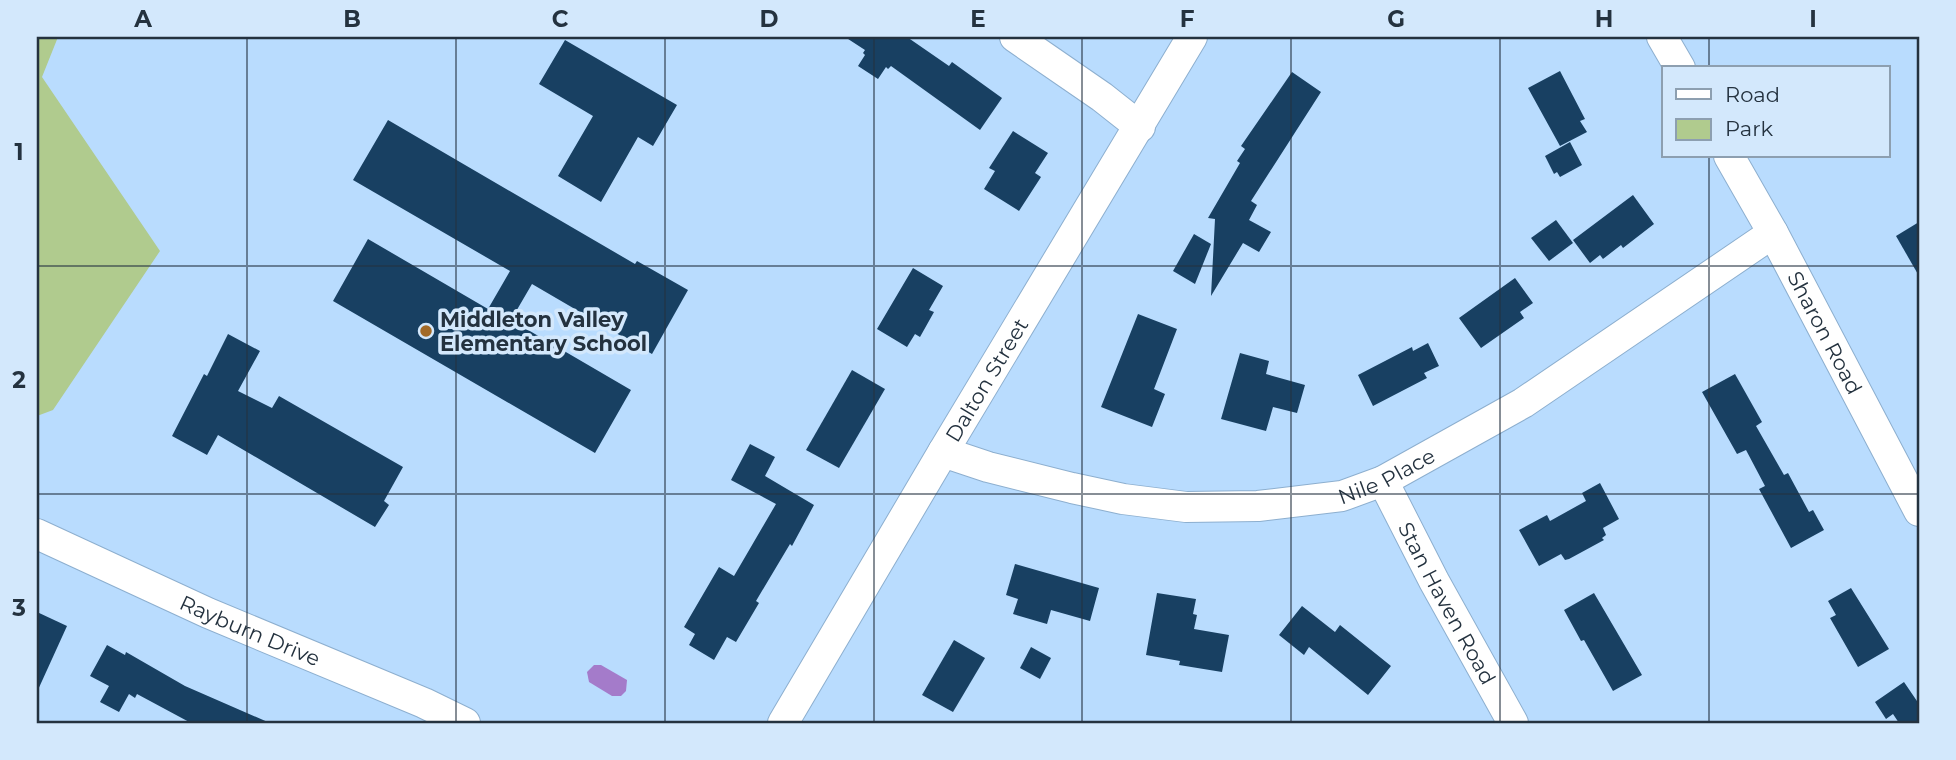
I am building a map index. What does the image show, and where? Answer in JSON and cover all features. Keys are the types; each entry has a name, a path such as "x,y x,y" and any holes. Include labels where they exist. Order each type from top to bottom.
{"street":[{"path":"1015,37 1102,97 1140,127"},
{"name":"Dalton Street","path":"783,723 1192,37"},
{"path":"1662,37 1679,66"},
{"name":"Sharon Road","path":"1730,158 1773,233 1919,511"},
{"name":"Nile Place","path":"943,452 988,467 1072,488 1123,499 1186,506 1258,506 1342,496 1383,481 1523,403 1773,233"},
{"name":"Stan Haven Road","path":"1383,481 1434,581 1513,723"},
{"name":"Rayburn Drive","path":"37,534 208,613 424,703 465,723"}],"green space":[{"path":"37,37 58,37 42,77 160,251 53,410 37,416"}],"shaded area":[{"path":"594,665 601,665 627,680 626,691 621,696 612,696 589,682 587,672"}],"building":[{"path":"845,37 907,37 949,66 952,62 1002,98 980,130 891,66 888,69 886,67 878,79 858,66 865,50"},
{"path":"565,40 677,105 653,146 638,137 601,202 558,176 593,116 539,84"},
{"path":"1560,71 1585,119 1580,121 1587,132 1560,146 1528,88"},
{"path":"1292,72 1321,92 1251,201 1257,205 1249,220 1271,232 1259,252 1243,243 1211,296 1215,219 1208,218 1240,163 1237,161 1245,149 1241,146"},
{"path":"388,120 635,264 637,261 688,290 652,354 532,284 511,320 631,390 595,453 333,301 368,239 488,309 510,271 353,180"},
{"path":"1013,131 1048,153 1035,173 1041,177 1019,211 984,189 995,171 989,168"},
{"path":"1570,142 1582,165 1560,177 1557,172 1554,174 1545,156"},
{"path":"1633,195 1654,224 1623,248 1621,245 1603,259 1600,255 1590,263 1573,240"},
{"path":"1556,220 1573,243 1549,261 1531,238"},
{"path":"1919,222 1919,276 1896,236"},
{"path":"1194,234 1211,244 1195,284 1173,271"},
{"path":"913,268 943,286 929,310 934,312 920,337 915,334 907,347 877,329"},
{"path":"1515,278 1533,303 1520,312 1524,318 1481,348 1459,318"},
{"path":"1138,314 1177,329 1154,389 1165,394 1152,427 1101,407"},
{"path":"228,334 260,351 238,391 272,408 279,396 403,467 384,501 389,505 375,527 218,435 207,455 172,436"},
{"path":"1428,343 1439,366 1424,373 1427,378 1373,406 1358,375 1412,347 1413,351"},
{"path":"1240,353 1269,361 1266,374 1305,385 1297,413 1273,407 1266,431 1221,419"},
{"path":"852,370 885,389 839,468 806,450"},
{"path":"1735,374 1762,422 1756,426 1784,475 1788,473 1809,512 1813,510 1824,530 1791,548 1759,489 1765,486 1746,450 1737,454 1702,392"},
{"path":"750,444 775,457 765,476 814,505 792,546 790,544 756,601 759,603 736,642 727,637 714,660 689,645 695,634 684,627 719,567 734,576 776,504 731,480"},
{"path":"1600,483 1619,519 1603,528 1606,535 1602,538 1604,540 1569,559 1565,560 1561,554 1539,566 1519,530 1547,515 1550,521 1586,501 1582,493"},
{"path":"1015,564 1099,588 1090,621 1051,610 1047,624 1013,614 1018,599 1006,595"},
{"path":"1851,588 1889,649 1858,667 1830,618 1836,615 1828,601"},
{"path":"1157,593 1196,599 1194,629 1229,635 1222,672 1179,665 1180,661 1146,655"},
{"path":"1594,593 1642,675 1613,691 1564,610"},
{"path":"1302,606 1335,632 1340,625 1391,666 1368,695 1309,647 1304,655 1279,635"},
{"path":"37,612 67,626 37,692"},
{"path":"954,640 985,658 953,712 922,695"},
{"path":"107,645 125,655 126,652 185,686 270,723 191,723 137,694 135,698 129,694 119,712 100,702 109,686 90,676"},
{"path":"1031,647 1051,658 1040,679 1020,668"},
{"path":"1904,682 1919,704 1919,723 1899,723 1893,714 1886,719 1875,702"}],"place":[{"name":"Middleton Valley Elementary School","path":"426,331"}]}
